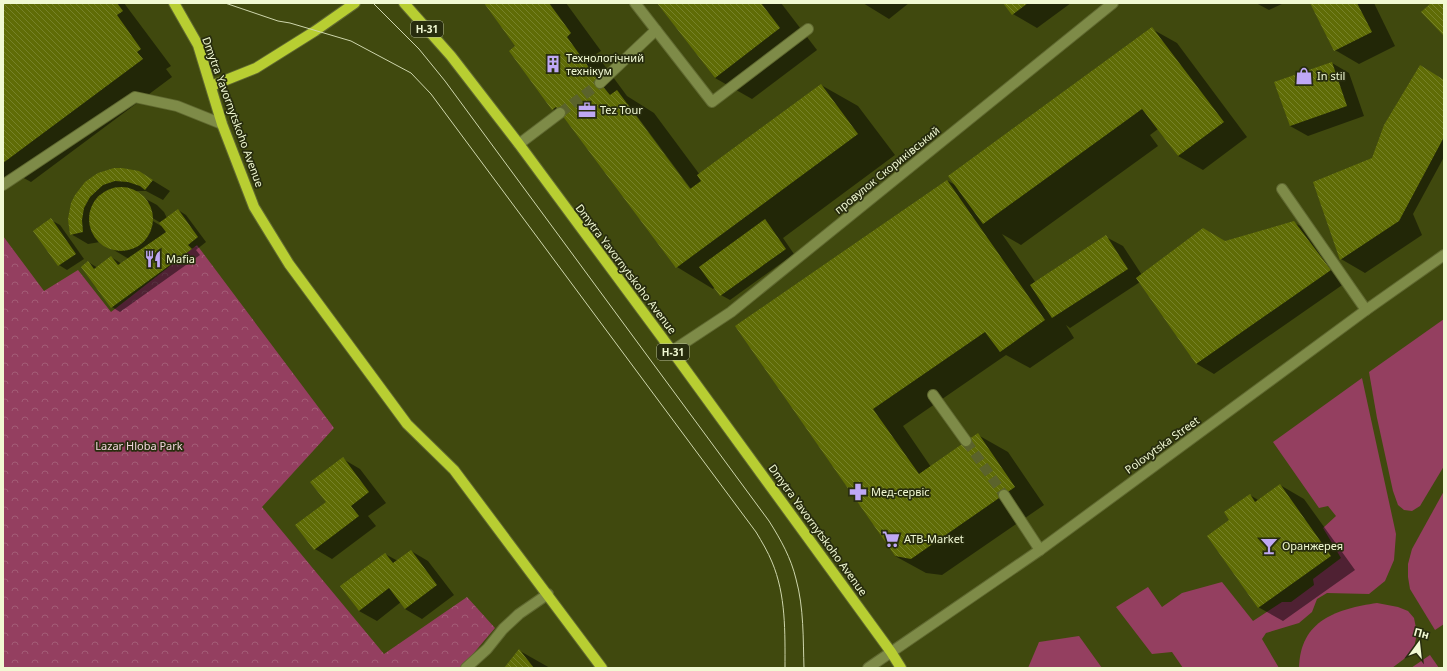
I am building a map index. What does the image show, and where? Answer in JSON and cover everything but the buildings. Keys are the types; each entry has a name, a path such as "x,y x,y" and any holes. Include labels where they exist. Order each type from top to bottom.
{"main road":[{"name":"Dmytra Yavornytskoho Avenue","path":"174,3 198,45 222,124 254,207 289,264 407,424 454,470 602,668"},
{"path":"211,86 256,68 315,31 355,3"},
{"name":"Dmytra Yavornytskoho Avenue","path":"404,3 451,56 519,144 672,350 891,652 901,668"}],"street":[{"path":"635,3 712,102 808,29"},
{"name":"провулок Скориківський","path":"672,350 731,312 1113,3"},
{"path":"600,83 656,30"},
{"path":"3,185 135,96 177,106 222,124"},
{"path":"519,144 560,113"},
{"path":"1282,189 1366,310"},
{"name":"Polovytska Street","path":"891,652 1040,550 1366,310 1444,255"},
{"path":"933,395 966,442"},
{"path":"1004,495 1040,550"},
{"path":"466,668 519,614 548,594"},
{"path":"868,668 891,652"}],"green space":[{"name":"Lazar Hloba Park","path":"3,236 44,291 78,270 111,312 197,245 334,428 262,507 384,654 467,597 495,628 461,668 3,668"},
{"path":"1444,319 1444,466 1420,506 1412,511 1404,510 1398,505 1393,491 1377,418 1369,372"},
{"path":"1362,378 1396,534 1394,560 1385,581 1369,594 1327,593 1317,599 1312,612 1299,623 1266,633 1262,639 1279,668 1183,668 1172,652 1152,654 1116,607 1148,587 1162,607 1182,593 1222,582 1253,621 1282,602 1291,602 1314,585 1313,579 1341,558 1323,528 1336,516 1328,506 1319,508 1273,442"},
{"path":"1444,491 1444,624 1435,630 1410,589 1408,564 1412,549"},
{"path":"1377,603 1398,607 1408,611 1414,618 1417,633 1414,648 1408,656 1392,668 1299,668 1301,652 1306,638 1323,620 1348,609"},
{"path":"1079,636 1102,668 1028,668 1039,642"},
{"path":"1430,655 1439,668 1411,668"}],"tunnel":[{"path":"560,113 600,83"},
{"path":"966,441 1004,495"}],"tram line":[{"path":"225,3 278,21 290,23 351,41 411,73 431,94 756,532 770,558 780,587 784,614 785,668"},
{"path":"373,3 419,49 445,81 769,521 785,549 799,590 802,612 804,668"}],"place":[{"name":"Технологічний технікум","path":"553,64"},
{"name":"In stil","path":"1304,76"},
{"name":"Tez Tour","path":"587,110"},
{"name":"Mafia","path":"153,259"},
{"name":"Мед-сервіс","path":"858,492"},
{"name":"ATB-Market","path":"891,539"},
{"name":"Оранжерея","path":"1269,546"}]}
